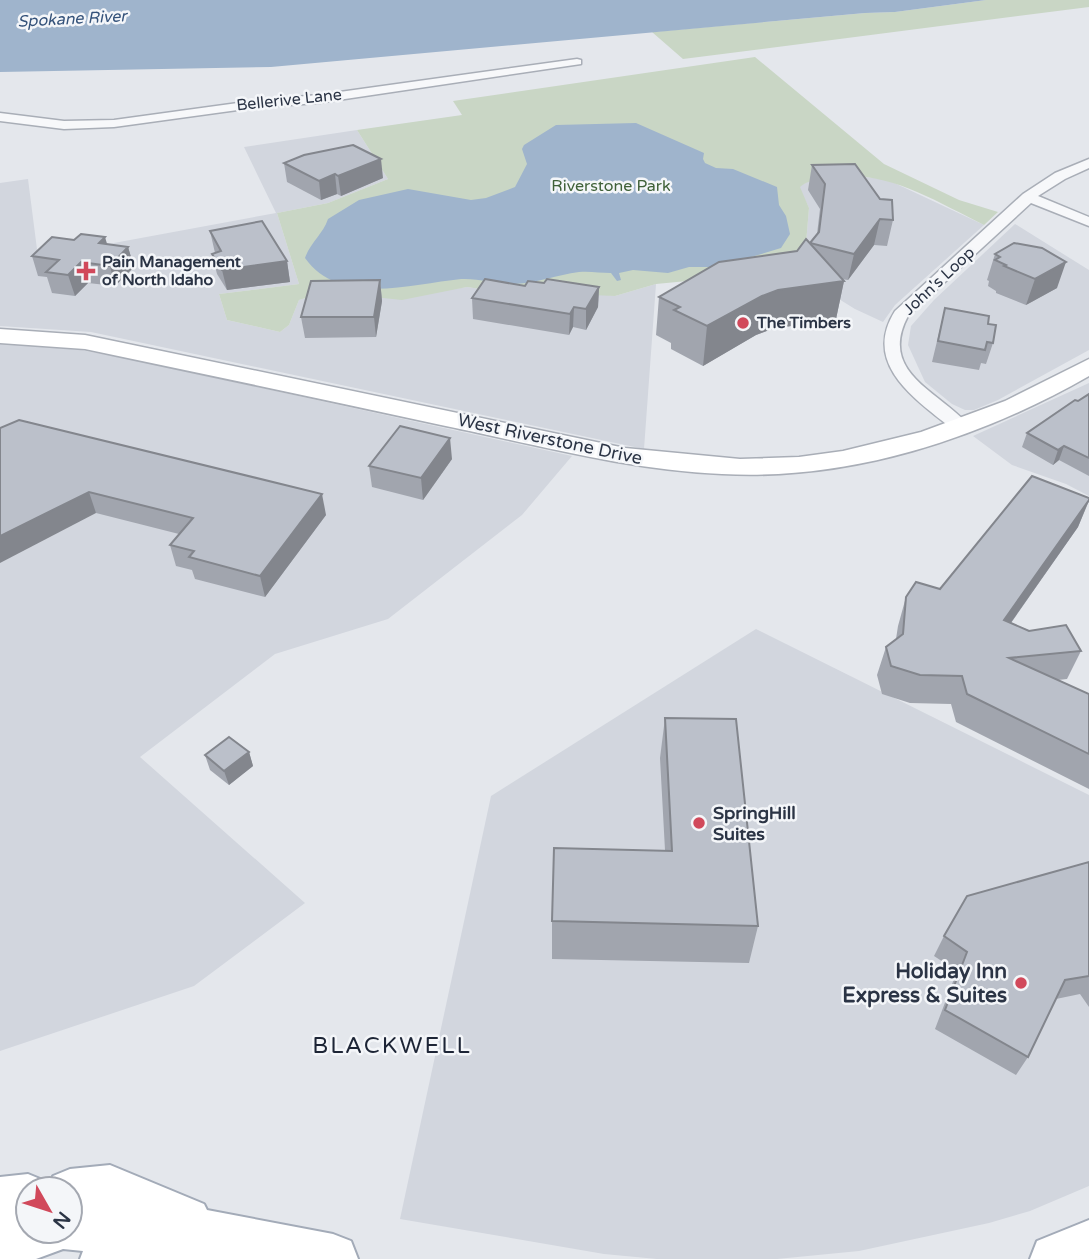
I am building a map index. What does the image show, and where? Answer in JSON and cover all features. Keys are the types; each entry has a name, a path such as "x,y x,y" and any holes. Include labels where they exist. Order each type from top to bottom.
{"main road":[{"path":"84,1192 110,1189 218,1235"},
{"path":"84,1226 119,1224 218,1235 333,1259"},
{"path":"105,1259 218,1235"},
{"path":"1055,1259 1089,1245"}],"street":[{"name":"Bellerive Lane","path":"0,117 34,124 102,124 283,99 318,99 577,62"},
{"name":"John's Loop","path":"961,427 911,385 894,357 892,333 901,314 1028,197 1060,176 1089,163"},
{"path":"1028,197 1089,222"},
{"name":"West Riverstone Drive","path":"0,336 85,342 625,456 693,466 759,467 814,463 874,453 961,427 1035,396 1089,366"}],"shaded area":[{"path":"357,130 388,179 328,203 277,213 299,284 219,294 227,320 280,332 289,325 299,300 326,292 440,291 467,287 494,291 549,287 615,296 656,284 644,449 91,332 0,326 0,183 28,179 38,257 276,213 244,147"},
{"path":"842,175 886,179 984,225 895,305 883,322 855,309 779,262 806,244 809,208 799,187 810,180"},
{"path":"1015,224 1089,270 1089,350 998,400 974,410 965,410 952,404 925,382 908,345 911,326 934,300"},
{"path":"0,343 81,350 129,359 572,456 522,515 388,619 275,654 140,757 305,903 194,986 0,1051"},
{"path":"1089,383 1089,496 1066,484 1012,465 973,436"},
{"path":"756,629 1089,795 1089,1186 1030,1211 989,1223 859,1251 777,1259 657,1259 604,1254 400,1219 491,796"}],"green space":[{"path":"986,0 1089,0 1089,7 683,59 652,32 895,12"},
{"name":"Riverstone Park","path":"755,57 884,164 959,200 998,212 984,225 927,196 887,181 867,177 825,178 800,187 809,208 806,244 798,252 708,279 656,284 615,296 494,291 467,287 402,300 326,292 299,300 289,325 280,332 227,320 219,294 299,284 277,213 328,203 388,179 357,130 462,115 453,101"}],"water":[{"name":"Spokane River","path":"0,0 986,0 895,12 271,67 0,72"},
{"path":"636,123 704,153 705,163 716,168 733,169 777,187 779,205 786,216 790,234 781,248 718,267 689,267 668,273 633,270 619,273 621,280 617,281 611,273 583,272 515,284 461,279 377,289 337,283 320,273 305,258 328,219 359,200 408,189 471,200 486,198 515,187 527,164 522,149 524,145 556,125"}],"building":[{"path":"353,145 381,159 319,181 284,163 304,155"},
{"path":"855,164 880,199 892,200 893,220 880,219 854,254 810,243 819,232 825,184 812,165"},
{"path":"262,221 287,261 222,270 212,254 221,251 210,231"},
{"path":"81,234 105,237 99,243 128,247 110,266 81,262 68,275 46,272 59,260 32,256 52,237 74,240"},
{"path":"806,239 844,281 778,290 707,326 674,310 680,307 659,297 719,262 797,251"},
{"path":"1014,243 1042,248 1066,262 1035,279 995,260 1000,257 995,254"},
{"path":"485,279 525,286 528,281 544,283 547,279 599,287 586,309 574,307 570,314 472,298"},
{"path":"380,280 374,317 301,317 311,281"},
{"path":"945,308 989,316 988,324 996,325 993,343 987,342 985,350 938,341"},
{"path":"1089,394 1089,458 1064,446 1058,450 1027,433 1075,400 1078,401"},
{"path":"19,420 322,494 260,576 189,557 194,551 170,545 193,518 89,492 0,536 0,428"},
{"path":"400,426 450,438 421,478 369,466"},
{"path":"1032,476 1089,500 1004,620 1029,631 1066,625 1081,651 1009,658 1089,694 1089,754 967,694 962,676 920,675 891,666 886,647 903,634 906,597 916,582 940,589"},
{"name":"SpringHill Suites","path":"665,718 736,719 758,926 552,921 554,848 672,851"},
{"path":"229,737 249,752 224,771 205,755"},
{"name":"Holiday Inn Express & Suites","path":"1089,862 1089,976 1065,980 1028,1057 945,1010 967,952 944,936 967,896"}],"place":[{"name":"Pain Management of North Idaho","path":"86,271"},
{"name":"The Timbers","path":"743,323"},
{"name":"SpringHill Suites","path":"699,823"},
{"name":"Holiday Inn Express & Suites","path":"1021,983"}],"district":[{"name":"BLACKWELL","path":"392,1046"}]}
